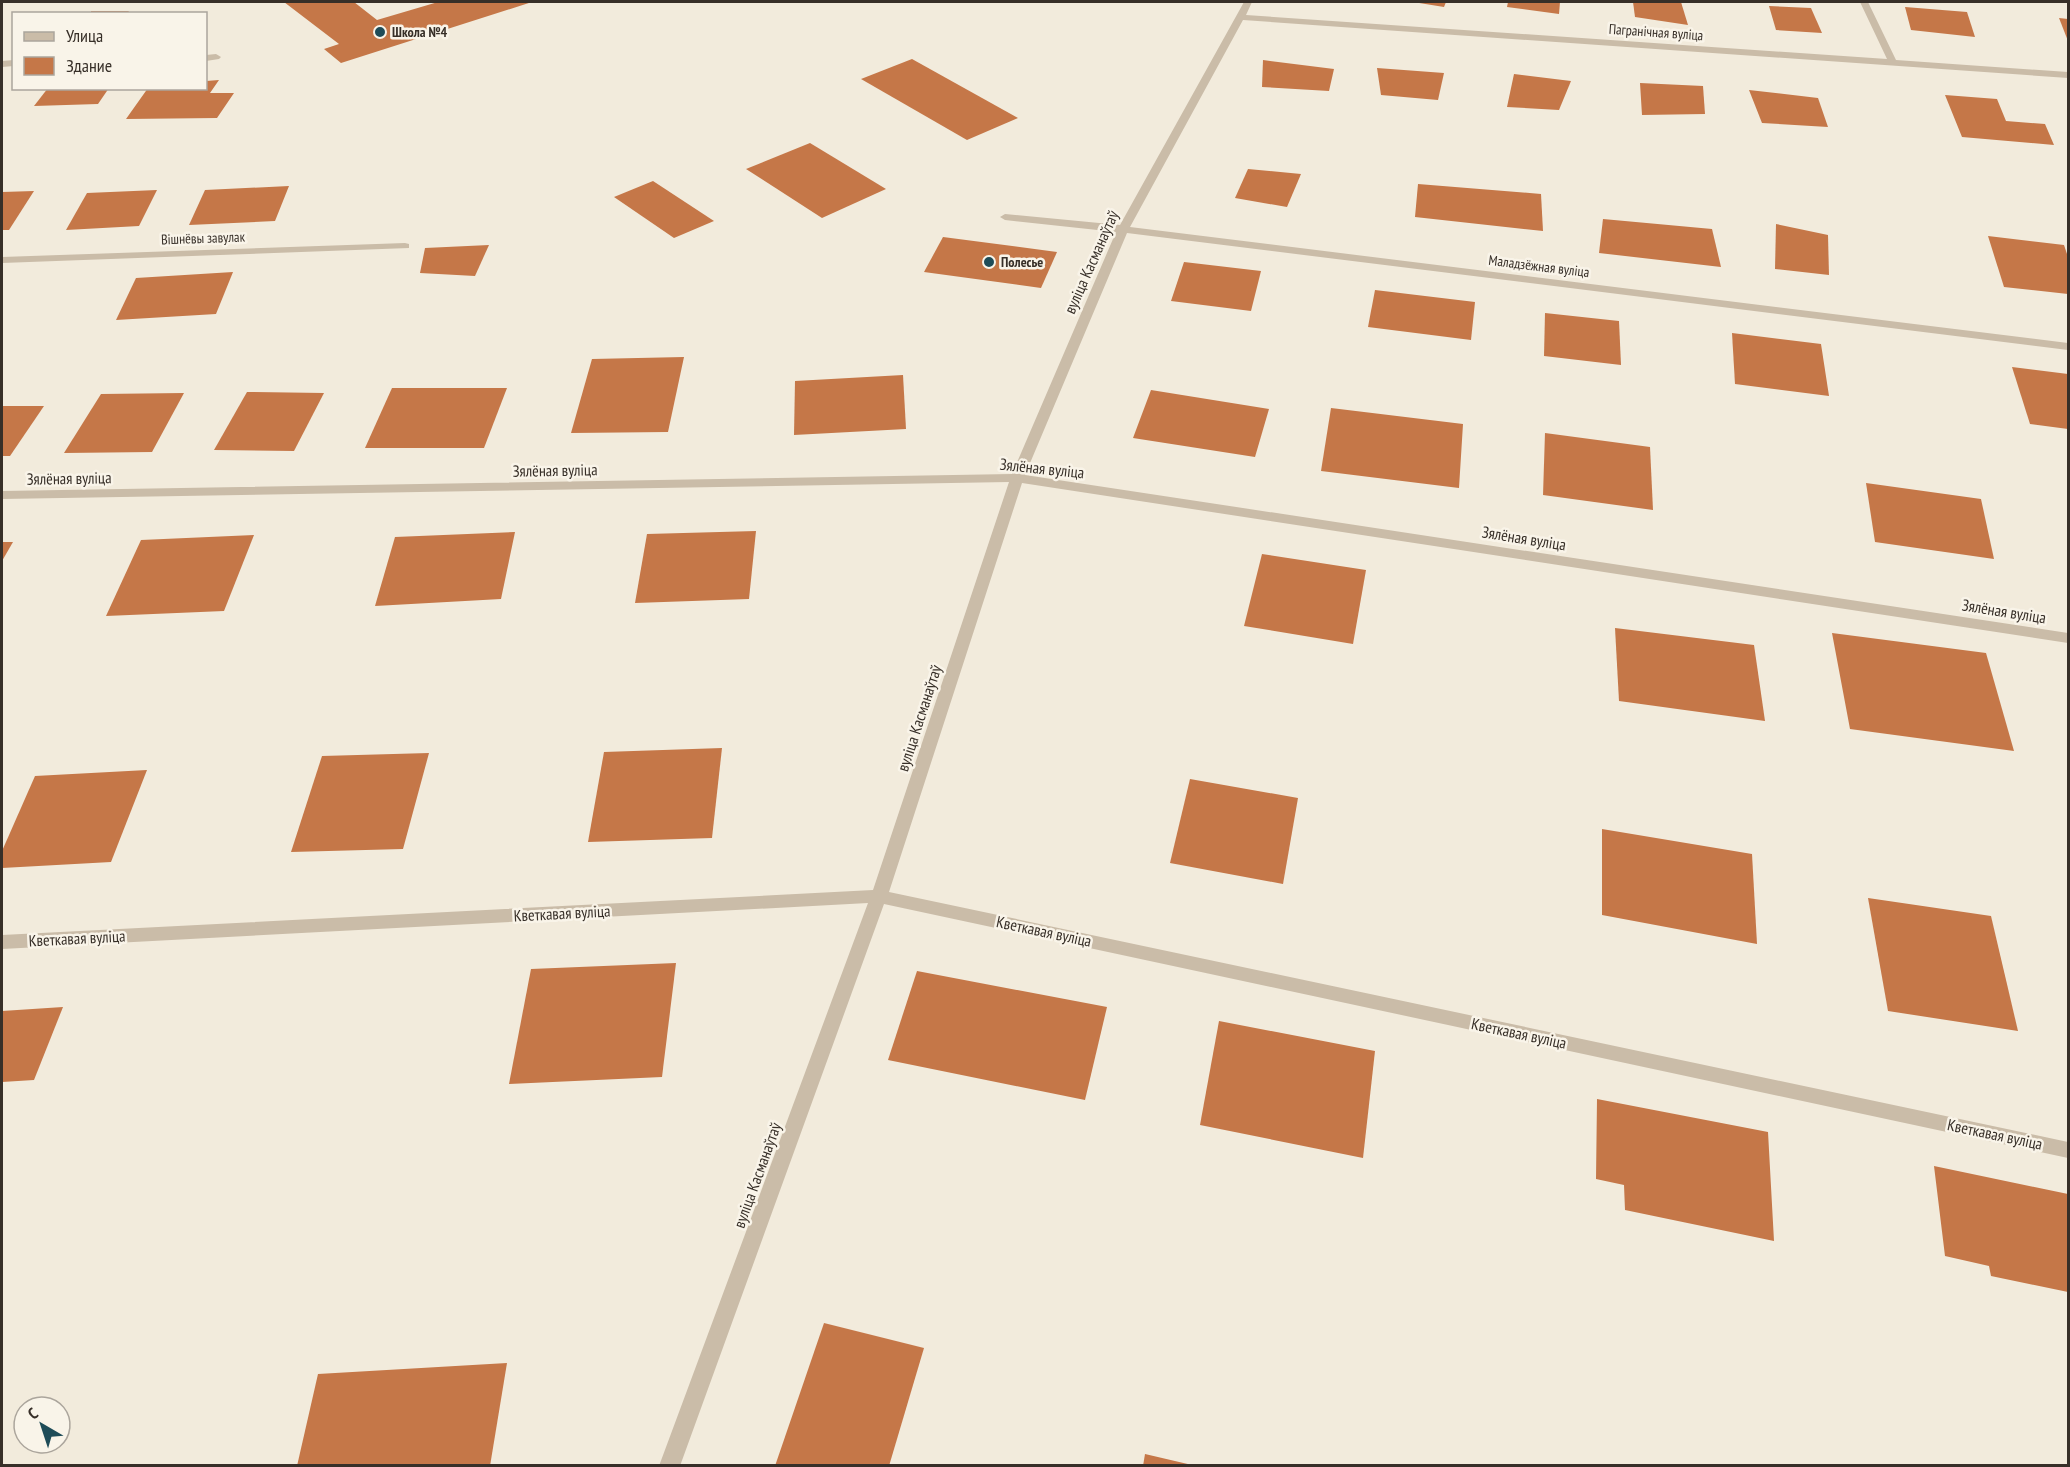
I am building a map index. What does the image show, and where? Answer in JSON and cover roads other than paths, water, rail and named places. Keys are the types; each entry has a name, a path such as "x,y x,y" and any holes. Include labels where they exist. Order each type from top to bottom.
{"street":[{"name":"вуліца Касманаўтаў","path":"669,1466 879,896 1017,478 1123,229 1248,2"},
{"path":"1864,2 1892,61"},
{"name":"Пагранічная вуліца","path":"1241,17 2068,75"},
{"name":"Маладзёжная вуліца","path":"1005,217 1123,229 2068,346"},
{"name":"Вішнёвы завулак","path":"2,260 405,246"},
{"name":"Зялёная вуліца","path":"2,495 1017,478 2068,638"},
{"name":"Кветкавая вуліца","path":"2,942 879,896 2068,1150"}],"place":[{"name":"Школа №4","path":"380,32"},
{"name":"Полесье","path":"989,262"}]}
